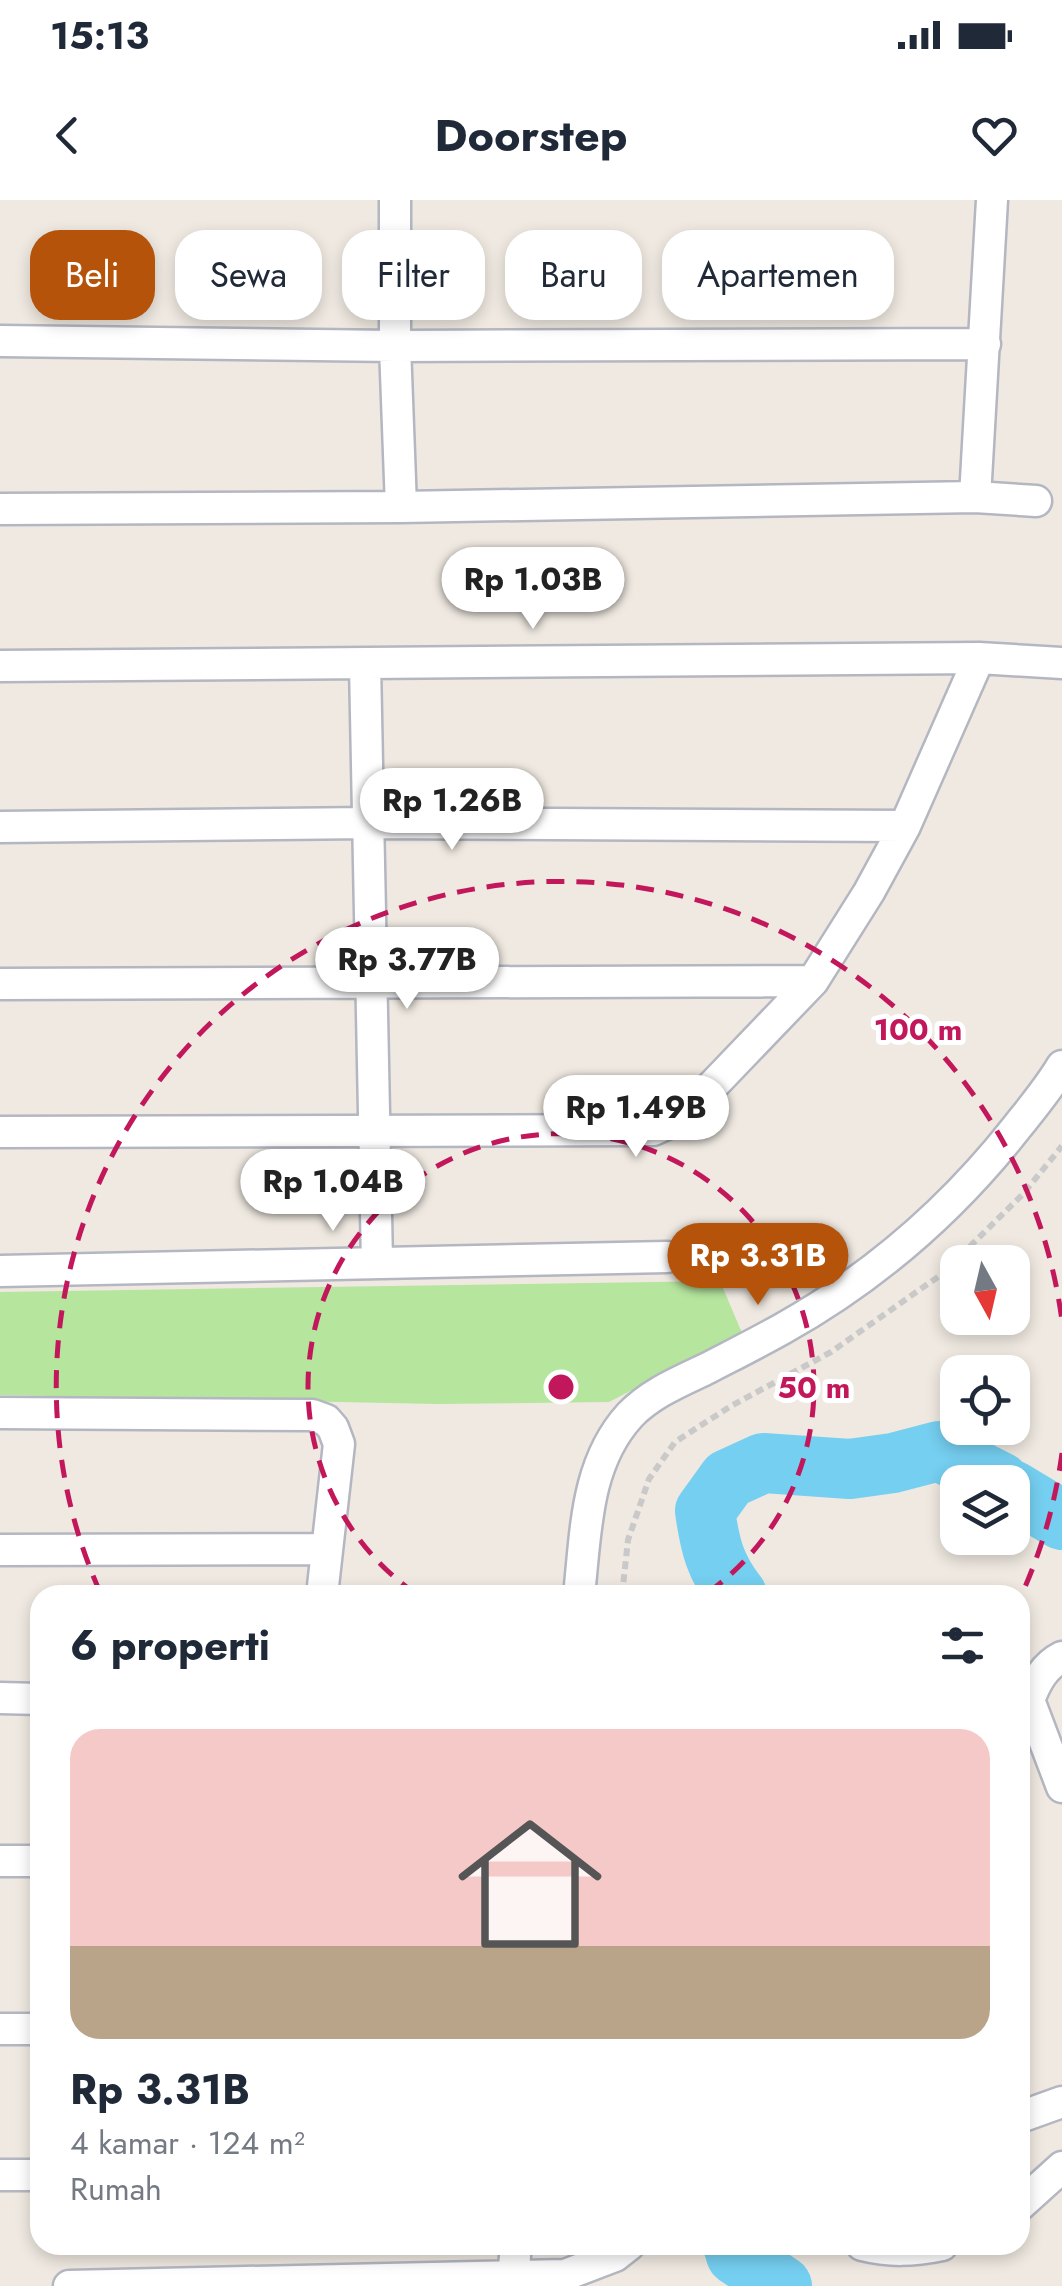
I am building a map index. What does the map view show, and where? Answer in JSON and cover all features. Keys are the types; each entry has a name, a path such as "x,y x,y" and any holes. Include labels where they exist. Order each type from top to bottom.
{"street":[{"path":"395,200 395,346 402,507"},
{"path":"975,497 992,200"},
{"path":"0,342 395,346 984,344"},
{"path":"0,509 975,497 1036,500"},
{"path":"0,666 978,658 1062,663"},
{"path":"0,1132 653,1130 695,1104 813,981 869,892 904,826 978,658"},
{"path":"365,664 377,1263"},
{"path":"0,827 368,823 904,826"},
{"path":"0,984 813,981"},
{"path":"580,1585 595,1478 606,1450 629,1417 670,1387 815,1310 902,1248 956,1199 997,1153 1062,1066"},
{"path":"0,1270 667,1257"},
{"path":"0,1413 321,1417 334,1428 338,1444 323,1585"},
{"path":"0,1550 326,1550"},
{"path":"1030,1697 1036,1680 1062,1657"},
{"path":"0,1698 30,1699"},
{"path":"1030,1703 1062,1787"},
{"path":"0,1861 30,1861"},
{"path":"0,2029 30,2029"},
{"path":"1030,2114 1062,2102"},
{"path":"1030,2196 1062,2167"},
{"path":"0,2175 30,2175"},
{"path":"513,2278 515,2255"},
{"path":"68,2286 513,2278 565,2275 615,2255"}],"path":[{"path":"623,1585 628,1540 649,1479 675,1442 731,1406 831,1352 942,1274 1023,1194 1062,1146"}],"green space":[{"path":"720,1281 742,1333 609,1402 437,1404 0,1395 0,1292"}],"waterway":[{"path":"730,1585 715,1556 705,1511 728,1479 763,1463 850,1469 939,1451 967,1465"},
{"path":"1030,1501 1062,1520"},
{"path":"736,2255 782,2286"}]}
